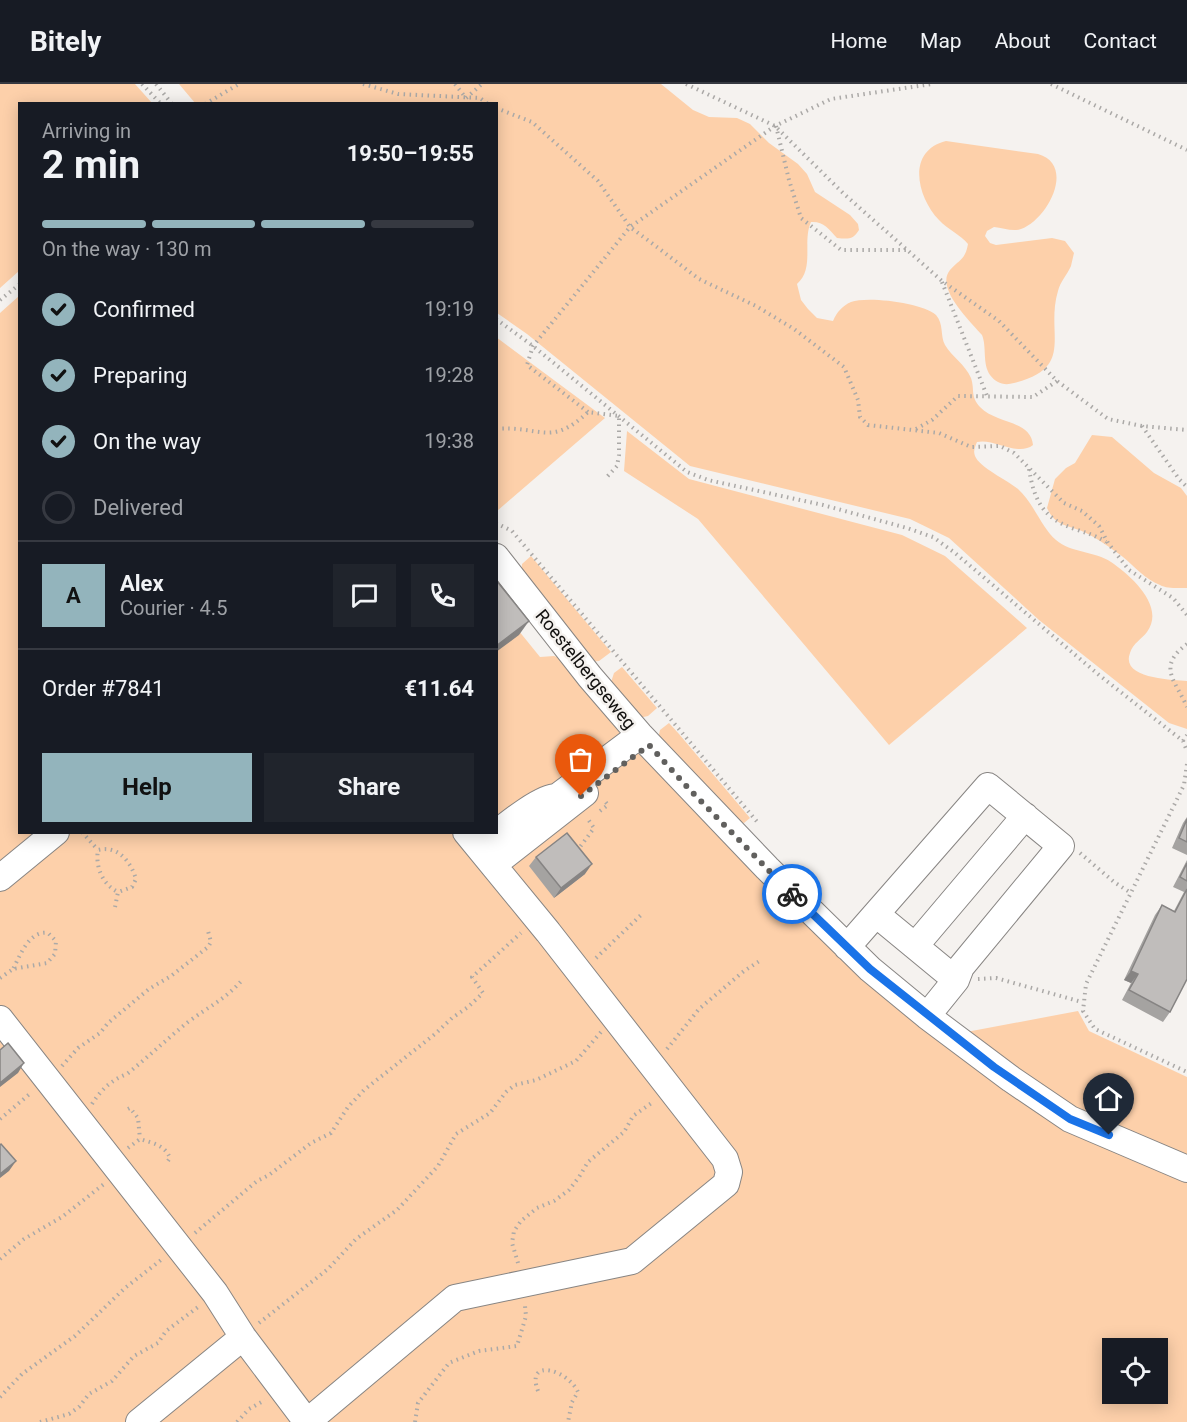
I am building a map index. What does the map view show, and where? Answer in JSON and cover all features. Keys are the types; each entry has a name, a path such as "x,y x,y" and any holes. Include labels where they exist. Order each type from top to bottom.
{"street":[{"name":"Roestelbergseweg","path":"498,560 590,677 644,740 759,861 870,969 927,1016 1011,1079 1070,1119 1187,1169"},
{"path":"0,1019 215,1293 243,1337 307,1422 455,1298 632,1261 726,1184 729,1173 725,1159 479,848 644,740"},
{"path":"847,947 988,786 1061,846 961,967 957,980 927,1016"},
{"path":"915,946 1025,816"},
{"path":"0,878 54,834"},
{"path":"876,914 957,980"},
{"path":"139,1422 243,1337"}],"path":[{"path":"142,84 159,102"},
{"path":"156,84 170,102"},
{"path":"208,102 239,84"},
{"path":"363,84 398,94 480,98 485,102"},
{"path":"455,84 466,98"},
{"path":"466,98 482,84"},
{"path":"687,84 776,126 843,193 942,281 999,321 1057,381 1108,419 1142,426 1187,430"},
{"path":"619,416 588,412 527,365 533,346 630,227 776,126 831,99 932,84"},
{"path":"1051,84 1187,150"},
{"path":"498,109 532,122 598,181 630,227 699,279 756,306 794,329 844,367 858,400 861,417 868,425 939,433 971,447 1000,446 1014,453 1064,503 1082,511 1099,526 1108,543 1129,570 1173,598 1187,615"},
{"path":"776,126 801,218 841,250 907,250"},
{"path":"942,281 987,396"},
{"path":"0,300 18,286"},
{"path":"498,320 533,346 687,472 708,480 844,511 933,537 1182,741 1187,751"},
{"path":"915,430 932,420 958,396 1033,397 1057,381"},
{"path":"498,429 514,428 546,434 562,432 588,412"},
{"path":"605,479 617,466 619,416"},
{"path":"1142,426 1187,487"},
{"path":"1029,468 1033,490 1042,508 1053,520 1094,534 1108,543"},
{"path":"498,524 512,531 759,824"},
{"path":"1187,644 1173,656 1171,679 1187,707"},
{"path":"1182,741 1187,735"},
{"path":"1187,764 1184,785 1086,984 1082,1002 1083,1011 1095,1029 1187,1072"},
{"path":"568,847 575,855 594,828 585,815"},
{"path":"84,834 98,850 99,870 104,882 118,892 132,887 136,879 133,869 123,856 113,849 98,850"},
{"path":"1061,846 1072,846 1114,882 1131,893"},
{"path":"115,907 118,892"},
{"path":"579,972 641,915"},
{"path":"0,1397 22,1374 75,1336 125,1288 229,1205 237,1196 311,1143 331,1133 348,1107 364,1090 483,993 472,977 537,919"},
{"path":"0,1119 47,1080 78,1048 100,1033 108,1023 149,988 171,976 208,947 211,942 208,931"},
{"path":"0,978 13,969 47,963 56,954 56,941 48,933 37,934 29,941 13,969"},
{"path":"651,1064 666,1050 699,1009 744,971 761,960"},
{"path":"957,980 996,978 1082,1002"},
{"path":"81,1122 102,1089 127,1074 189,1022 233,991 243,979"},
{"path":"243,1337 328,1269 366,1232 397,1210 438,1166 456,1134 490,1113 506,1092 515,1085 536,1080 576,1061 614,1017"},
{"path":"415,1422 418,1403 449,1364 479,1351 517,1346 526,1316 524,1284 512,1243 514,1231 521,1221 537,1208 554,1202 569,1190 588,1162 624,1132 633,1116 671,1089"},
{"path":"0,1259 24,1239 62,1217 115,1167 140,1139 138,1118 130,1108 128,1109"},
{"path":"140,1139 161,1146 168,1152 170,1158 168,1161"},
{"path":"40,1422 69,1414 79,1407 89,1394 112,1381 134,1356 158,1343 166,1331 215,1293"},
{"path":"538,1391 535,1378 540,1371 552,1371 566,1377 574,1384 578,1392 572,1402 568,1422"},
{"path":"237,1422 249,1409 281,1389"}],"shaded area":[{"path":"0,84 135,84 151,102 18,102 18,272 0,288"},
{"path":"179,84 661,84 693,110 709,117 737,118 750,124 769,143 798,164 807,174 815,192 850,215 858,224 859,230 855,236 844,239 837,238 822,224 811,222 806,270 797,284 801,300 817,318 833,321 842,307 859,300 882,300 908,304 936,315 940,322 945,345 971,378 974,396 980,407 995,417 1020,426 1031,437 1033,445 1020,449 991,442 977,442 975,456 987,469 1018,489 1056,540 1069,547 1105,558 1136,583 1143,592 1152,612 1152,622 1147,632 1131,650 1129,662 1140,673 1160,679 1187,681 1187,729 1169,723 1039,620 949,538 910,519 690,466 527,334 498,314 498,102 194,102"},
{"path":"946,141 1038,154 1049,160 1055,169 1054,192 1040,215 1021,229 994,227 987,231 985,236 990,243 996,245 1052,238 1065,241 1074,253 1071,266 1058,291 1052,359 1033,377 1007,384 995,380 986,365 982,335 950,295 947,277 950,270 964,256 968,244 931,210 921,188 919,176 920,164 925,154 933,146"},
{"path":"18,297 18,834 498,834 498,605 540,657 554,656 565,660 873,985 1187,1176 1187,1422 0,1422 0,313"},
{"path":"498,338 605,418 498,510"},
{"path":"627,431 689,479 902,535 945,556 1027,628 889,745 698,519 624,471"},
{"path":"1092,435 1112,437 1154,473 1181,488 1187,496 1187,588 1166,587 1155,582 1104,543 1058,522 1050,514 1047,508 1055,479 1075,463"},
{"path":"531,556 611,652 599,661 589,662 521,576 522,564"},
{"path":"622,667 657,708 648,716 635,719 609,688 614,673"},
{"path":"669,723 750,818 744,823 731,819 657,743 660,730"},
{"path":"1078,1011 1089,1031 1187,1077 1187,1157 1079,1113 961,1033"}],"building":[{"path":"498,582 529,621 498,644"},
{"path":"1187,819 1187,842 1179,838"},
{"path":"567,833 592,864 561,888 536,857"},
{"path":"1187,863 1187,881 1180,877"},
{"path":"1187,889 1187,979 1170,1012 1129,990 1138,974 1131,971 1162,905 1175,912"},
{"path":"8,1043 24,1063 0,1083 0,1050"},
{"path":"0,1145 16,1161 0,1174"}],"way so far":[{"path":"581,796 649,745 792,894"}],"route":[{"path":"792,894 870,969 994,1067 1070,1119 1109,1135"}]}
